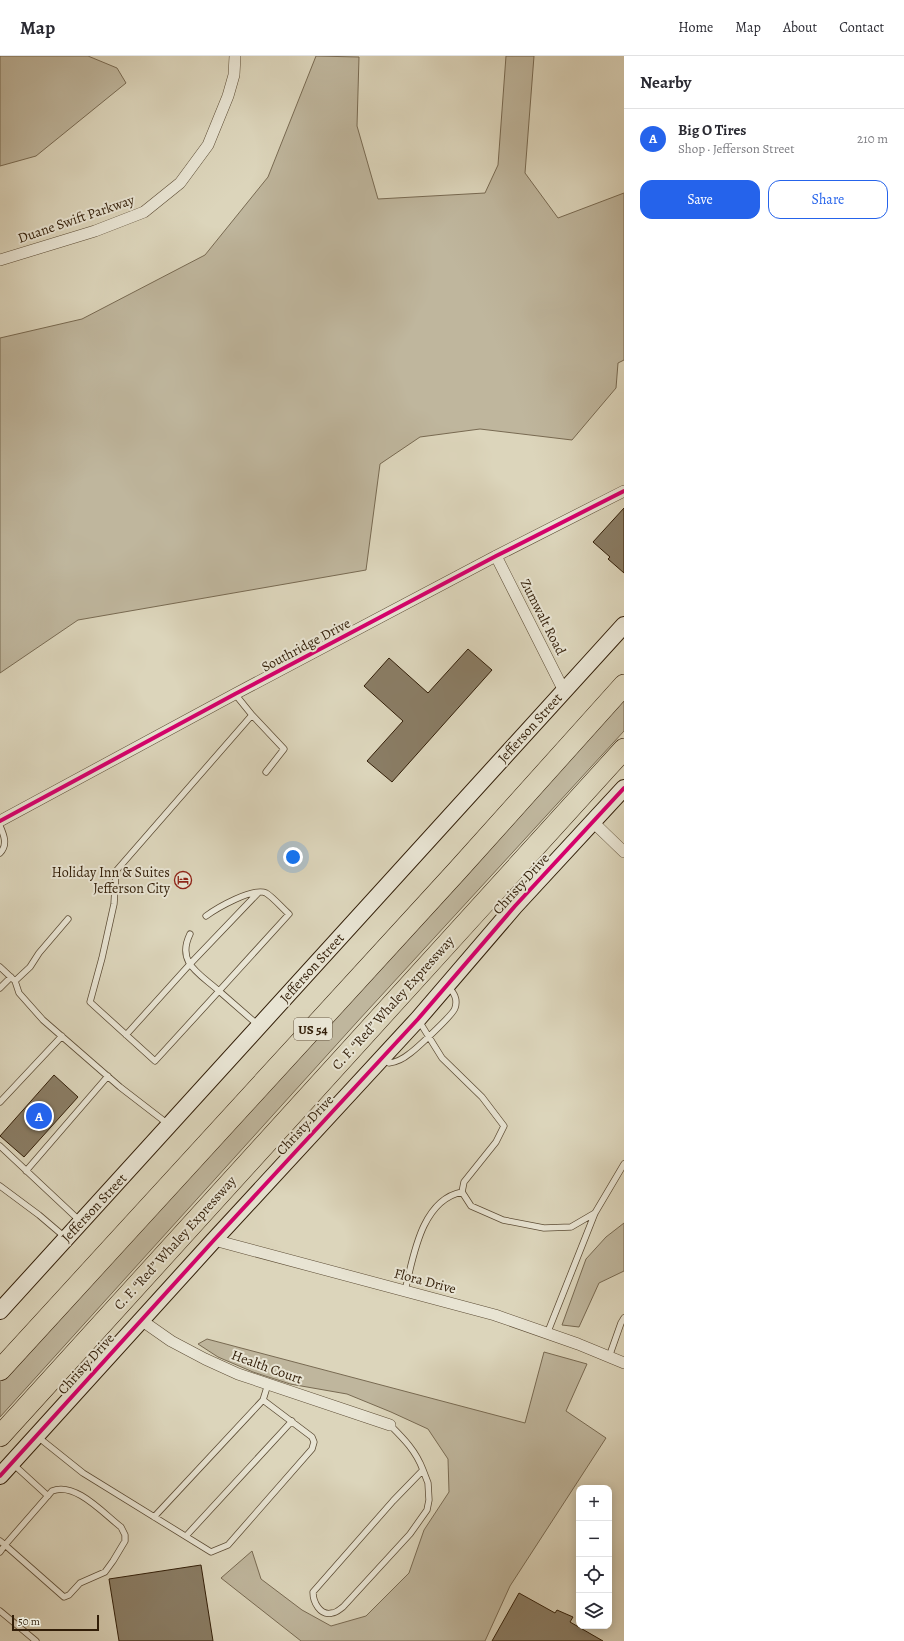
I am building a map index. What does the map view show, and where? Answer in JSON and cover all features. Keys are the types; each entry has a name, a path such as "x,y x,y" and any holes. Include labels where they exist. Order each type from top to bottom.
{"highway":[{"name":"US 54","path":"0,1370 436,894 624,685"},
{"name":"C. F. “Red” Whaley Expressway","path":"0,1436 624,749"}],"street":[{"name":"Duane Swift Parkway","path":"0,260 96,231 144,212 180,183 208,145 228,96 234,75 235,56"},
{"name":"Southridge Drive","path":"0,821 235,694 496,556 624,491"},
{"name":"Zumwalt Road","path":"496,556 564,691"},
{"name":"Jefferson Street","path":"0,1311 624,625"},
{"name":"Christy Drive","path":"0,1476 214,1240 418,1019 515,906 624,788"},
{"path":"594,822 624,852"},
{"name":"Flora Drive","path":"214,1240 494,1316 624,1363"},
{"name":"Health Court","path":"141,1320 171,1341 238,1374 390,1425"}],"lane":[{"path":"235,694 252,715 284,749 266,772"},
{"path":"206,916 222,904 258,892 266,893 289,914 156,1061 90,1002 114,904 116,870 252,715"},
{"path":"0,826 5,838 3,850 0,853"},
{"path":"126,1035 258,892"},
{"path":"0,988 30,967 38,953 68,919"},
{"path":"190,934 185,943 185,954 190,964 259,1027"},
{"path":"0,967 13,979 18,993 43,1020 108,1076 170,1125"},
{"path":"382,1058 389,1063 397,1062 409,1054 455,1010 456,996 448,985"},
{"path":"418,1019 442,1058 482,1097 504,1126 496,1142 464,1182 462,1192 471,1206 503,1220 544,1228 571,1227 594,1213"},
{"path":"0,1102 62,1036"},
{"path":"26,1171 108,1076"},
{"path":"0,1146 81,1222"},
{"path":"547,1334 594,1213 624,1164"},
{"path":"0,1186 39,1215 66,1238"},
{"path":"405,1291 416,1247 429,1217 437,1206 455,1194 462,1192"},
{"path":"609,1357 624,1318"},
{"path":"154,1517 263,1400 268,1384"},
{"path":"36,1436 83,1474 211,1552 228,1545 312,1449 314,1442 312,1437 263,1400"},
{"path":"186,1536 292,1421"},
{"path":"390,1425 409,1445 418,1458 423,1470 428,1483 429,1500 427,1510 410,1534 343,1607 333,1613 326,1613 316,1606 313,1600 313,1592 393,1500 423,1470"},
{"path":"12,1463 48,1496"},
{"path":"0,1541 6,1546 64,1597 69,1595 80,1583 105,1572 125,1541 126,1535 121,1527 78,1493 58,1488 52,1491 6,1546 0,1552"},
{"path":"0,1611 36,1641"}],"shaded area":[{"path":"0,56 88,56 117,68 126,83 36,156 0,166"},
{"path":"316,56 359,57 357,126 378,199 485,193 498,165 506,56 534,56 525,173 558,218 624,193 624,360 618,363 616,388 572,440 480,429 420,437 380,464 366,570 78,620 0,673 0,338 82,319 205,255 268,177"},
{"path":"624,695 624,731 357,1022 0,1417 0,1381"},
{"path":"624,1223 624,1271 599,1283 579,1327 562,1325 586,1259 606,1237"},
{"path":"207,1339 525,1423 544,1352 587,1364 566,1411 606,1438 510,1586 485,1641 301,1641 221,1578 252,1551 261,1579 302,1610 331,1626 366,1616 409,1573 424,1530 449,1492 448,1459 428,1429 347,1394 290,1384 253,1372 218,1357 198,1344"}],"building":[{"path":"624,508 624,573 608,559 610,557 593,542"},
{"path":"468,649 492,670 392,782 367,761 403,721 364,686 389,658 428,693"},
{"path":"54,1075 78,1097 24,1157 0,1136"},
{"path":"201,1565 213,1641 119,1641 109,1579"},
{"path":"519,1593 555,1613 557,1610 573,1617 570,1622 576,1625 576,1629 582,1629 603,1641 492,1641"}],"cycle path":[{"path":"0,821 235,694 496,556 624,491"},
{"path":"0,1476 214,1240 418,1019 515,906 624,788"}],"place":[{"name":"Holiday Inn & Suites Jefferson City","path":"183,880"},
{"name":"Big O Tires","path":"39,1116"}]}
